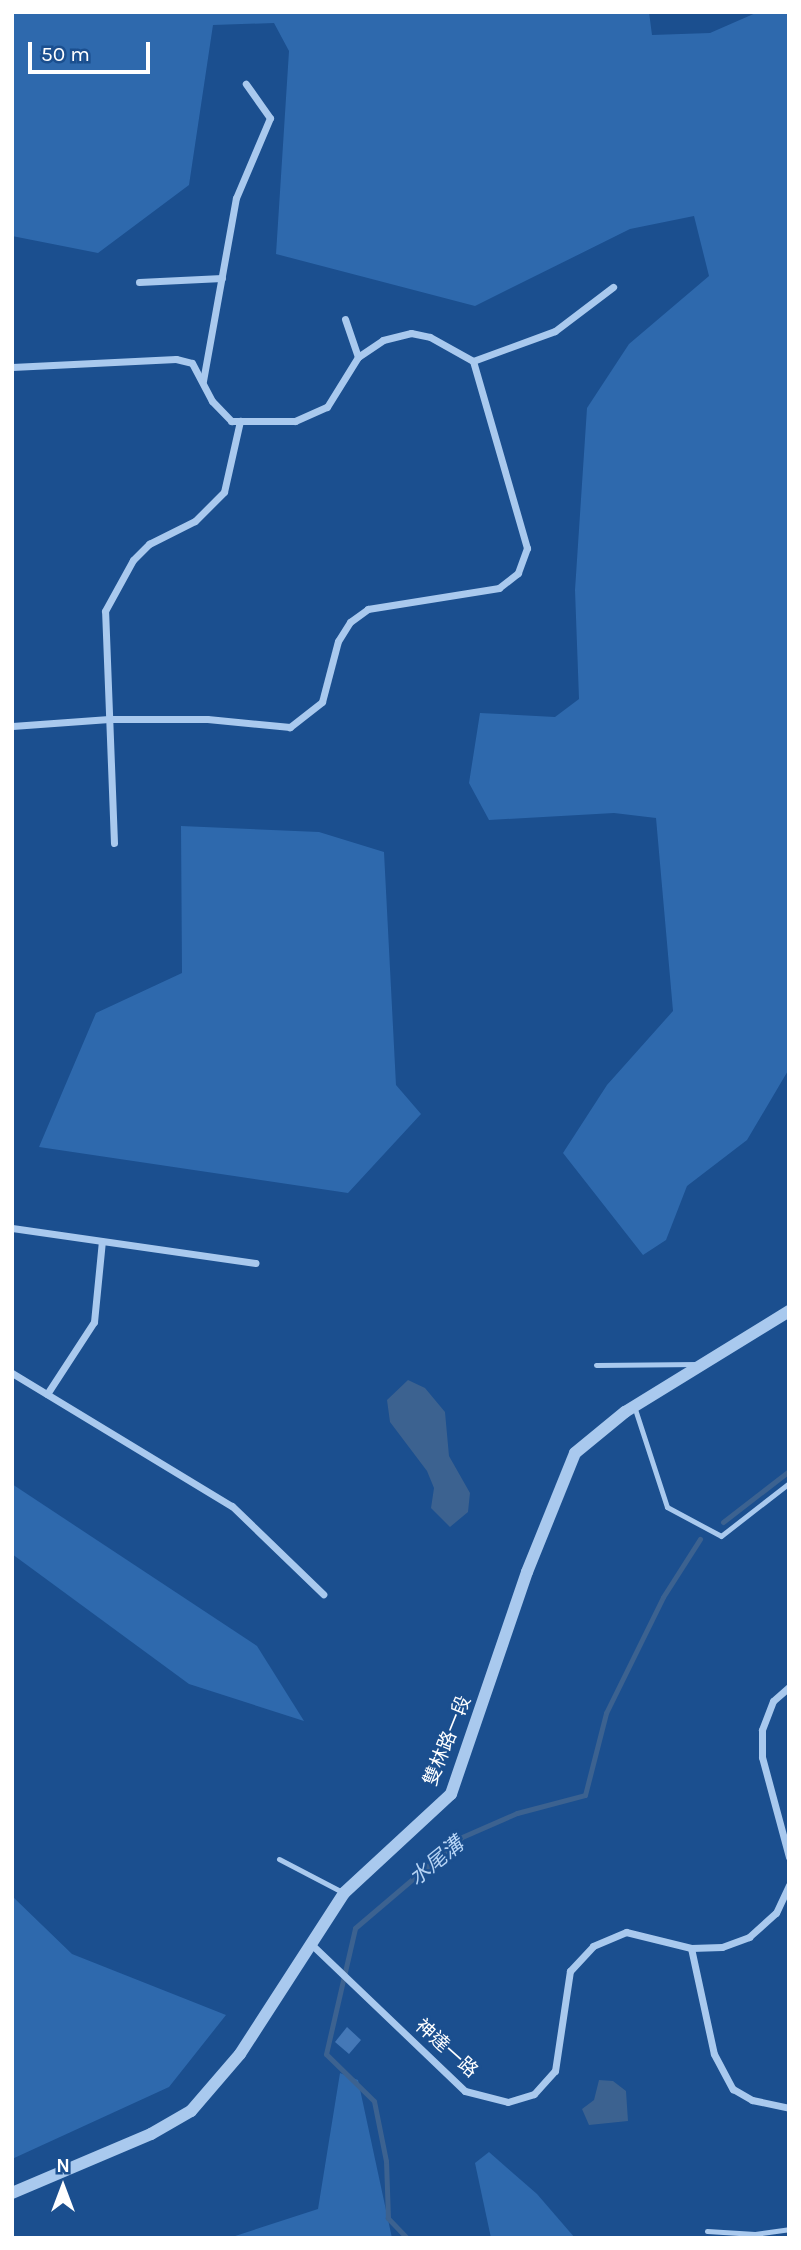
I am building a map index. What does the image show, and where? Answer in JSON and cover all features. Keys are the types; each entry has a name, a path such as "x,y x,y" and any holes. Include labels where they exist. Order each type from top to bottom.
{"street":[{"path":"203,383 236,198 270,118 246,84"},
{"path":"139,282 222,278"},
{"path":"473,361 555,331 613,287"},
{"path":"345,319 358,357"},
{"path":"12,367 176,359 192,363 212,401 232,421 295,421 327,407 358,357 383,340 411,333 446,343 473,361 526,534 518,573 499,588 368,609 350,622 338,641 322,702 290,727 207,719 109,719 12,726"},
{"path":"114,843 106,611 116,585 149,544 214,506 224,492 240,421"},
{"path":"12,1228 255,1263"},
{"path":"47,1394 93,1322 103,1241"},
{"name":"雙林路一段","path":"12,2193 151,2134 191,2111 240,2054 309,1942 344,1893 451,1794 527,1572 575,1453 634,1406 698,1364 789,1311"},
{"path":"12,1373 232,1506 323,1594"},
{"path":"789,1687 773,1702 762,1730 762,1757 789,1857"},
{"name":"神達一路","path":"309,1942 465,2091 508,2102 534,2094 555,2071 570,1971 593,1946 626,1931 691,1948 722,1947 749,1937 776,1913 789,1885"},
{"path":"691,1948 714,2054 733,2089 752,2099 789,2108"}],"lane":[{"path":"596,1365 698,1364"},
{"path":"634,1406 667,1507 721,1536 789,1483"},
{"path":"279,1859 344,1893"},
{"path":"708,2231 755,2234 789,2229"}],"shaded area":[{"path":"12,12 649,12 652,35 710,33 758,12 789,12 789,1069 747,1140 687,1186 666,1240 643,1255 563,1153 607,1085 673,1011 656,818 614,813 489,820 469,783 480,713 555,717 579,699 575,590 587,408 629,344 709,276 694,216 630,229 475,306 276,254 289,51 274,23 213,25 189,185 98,253 12,236"},
{"path":"181,826 319,832 384,852 396,1085 421,1114 348,1193 39,1147 96,1013 182,973"},
{"path":"408,1380 425,1388 445,1412 449,1456 470,1493 468,1512 450,1527 431,1508 434,1488 427,1471 390,1422 387,1400"},
{"path":"12,1484 257,1646 304,1721 189,1684 12,1554"},
{"path":"12,1896 72,1954 226,2015 169,2087 12,2159"},
{"path":"340,2073 358,2080 392,2238 229,2238 318,2209"},
{"path":"599,2080 613,2081 626,2091 628,2121 589,2125 582,2109 594,2100"},
{"path":"489,2152 537,2194 575,2238 491,2238 475,2163"}],"building":[{"path":"347,2027 361,2040 349,2054 335,2042"}],"waterway":[{"name":"水尾溝","path":"723,1522 789,1471"},
{"name":"水尾溝","path":"407,2238 388,2218 386,2161 374,2101 326,2054 355,1928 462,1837 517,1813 585,1795 606,1713 663,1597 700,1539"}]}
